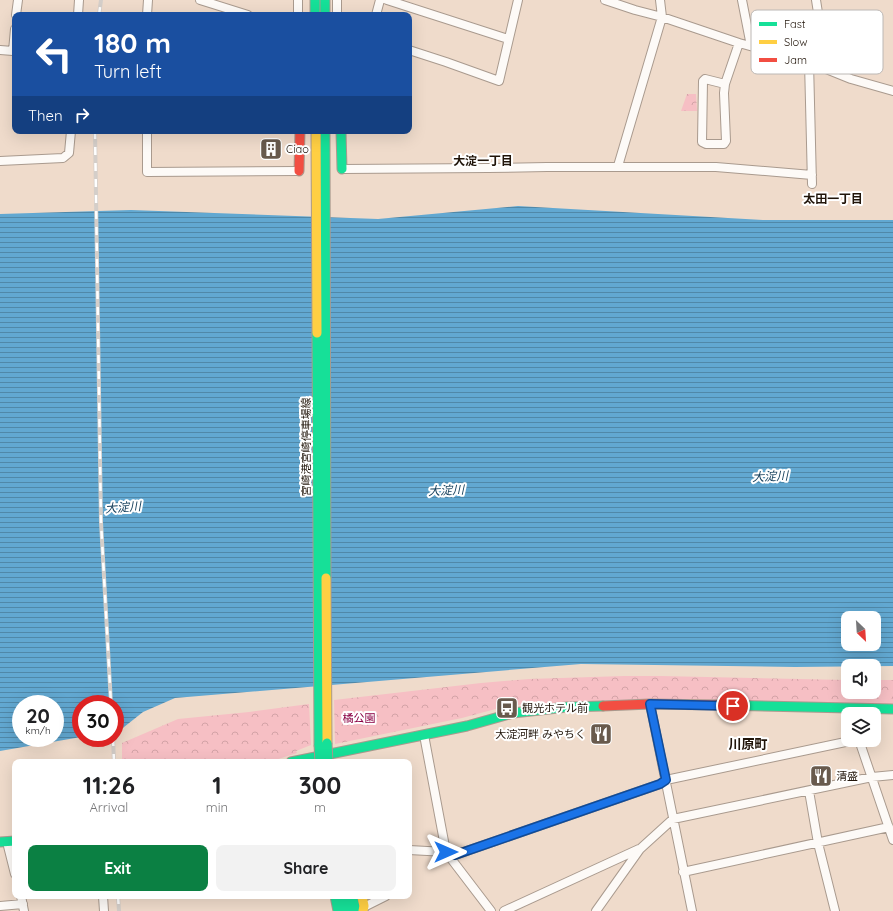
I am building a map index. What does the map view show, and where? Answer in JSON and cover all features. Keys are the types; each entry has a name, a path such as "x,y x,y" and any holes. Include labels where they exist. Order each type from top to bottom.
{"main road":[{"path":"315,0 315,12"},
{"path":"325,0 325,12"},
{"path":"299,171 300,134"},
{"name":"宮崎港宮崎停車場線","path":"316,134 321,192 328,759"},
{"name":"宮崎港宮崎停車場線","path":"320,759 321,192 325,134"},
{"path":"341,134 342,169"},
{"path":"313,759 338,752 467,726 513,713 566,707 650,704 841,711"},
{"path":"881,710 893,709"},
{"path":"338,752 338,759"},
{"path":"336,899 338,911"},
{"path":"344,899 346,911"},
{"path":"354,899 361,910"},
{"path":"361,910 362,899"}],"street":[{"path":"16,12 18,0"},
{"path":"78,12 79,0"},
{"path":"147,12 148,0"},
{"path":"200,0 230,12"},
{"path":"298,0 298,12"},
{"path":"337,0 337,12"},
{"path":"377,12 380,0"},
{"path":"387,0 508,39"},
{"path":"412,51 499,81 518,0"},
{"path":"605,0 751,46 742,0"},
{"path":"618,166 662,17 660,0"},
{"path":"816,0 818,10"},
{"path":"725,84 705,79 703,81 702,142 706,144 724,144 726,141 725,84 739,43"},
{"path":"0,50 12,51"},
{"path":"809,74 812,184"},
{"path":"840,74 851,79 893,91"},
{"path":"0,161 63,158 69,153 71,134"},
{"path":"147,134 147,172 299,171"},
{"path":"342,169 618,166 716,167 812,175"},
{"path":"650,704 692,911"},
{"path":"424,735 446,852 491,911"},
{"path":"412,850 446,852 455,855 660,784 666,780 841,743"},
{"path":"861,747 893,840"},
{"path":"596,911 640,849 673,819 893,775"},
{"path":"809,791 818,843 835,911"},
{"path":"683,872 889,827"},
{"path":"7,842 12,862"},
{"path":"504,911 640,849"},
{"path":"103,899 104,911"},
{"path":"361,910 381,899"},
{"path":"0,906 22,904"}],"green space":[{"path":"687,94 696,94 697,111 681,111"},
{"name":"橘公園","path":"661,676 841,680 841,699 881,699 881,680 893,680 893,704 528,704 507,706 462,718 335,744 334,700 529,679"},
{"path":"309,704 311,745 296,751 297,753 278,759 122,759 122,747 124,747 124,742 178,719"}],"water":[{"name":"大淀川","path":"518,206 763,220 893,220 893,666 881,666 881,659 841,659 841,667 581,664 175,698 143,712 124,727 124,695 72,695 72,739 64,740 64,695 12,695 12,747 23,747 0,751 0,214 131,210 378,219"}],"railway":[{"path":"99,12 101,0"},
{"path":"95,134 101,522 111,695"},
{"path":"113,747 114,759"},
{"path":"118,899 119,911"}],"traffic: fast":[{"path":"315,0 315,12"},
{"path":"325,0 325,12"},
{"path":"325,134 326,578"},
{"path":"341,134 342,169"},
{"path":"317,333 319,745"},
{"path":"718,705 893,709"},
{"path":"306,759 467,726 513,713 567,707 603,706"},
{"path":"327,743 328,759"},
{"path":"319,745 320,759"},
{"path":"0,842 12,841"},
{"path":"336,899 338,911"},
{"path":"344,899 347,911"},
{"path":"353,899 356,911"}],"traffic: slow":[{"path":"316,134 317,333"},
{"path":"326,578 327,743"},
{"path":"363,899 363,911"}],"traffic: jam":[{"path":"299,171 300,134"},
{"path":"603,706 650,704 718,705"}],"place":[{"name":"Ciao","path":"271,149"},
{"name":"観光ホテル前","path":"507,708"},
{"name":"大淀河畔 みやちく","path":"601,734"},
{"name":"清盛","path":"821,776"}],"district":[{"name":"大淀一丁目","path":"483,160"},
{"name":"太田一丁目","path":"833,198"},
{"name":"川原町","path":"748,744"}],"route":[{"path":"446,852 455,855 660,784 666,780 650,704 733,706"}]}
